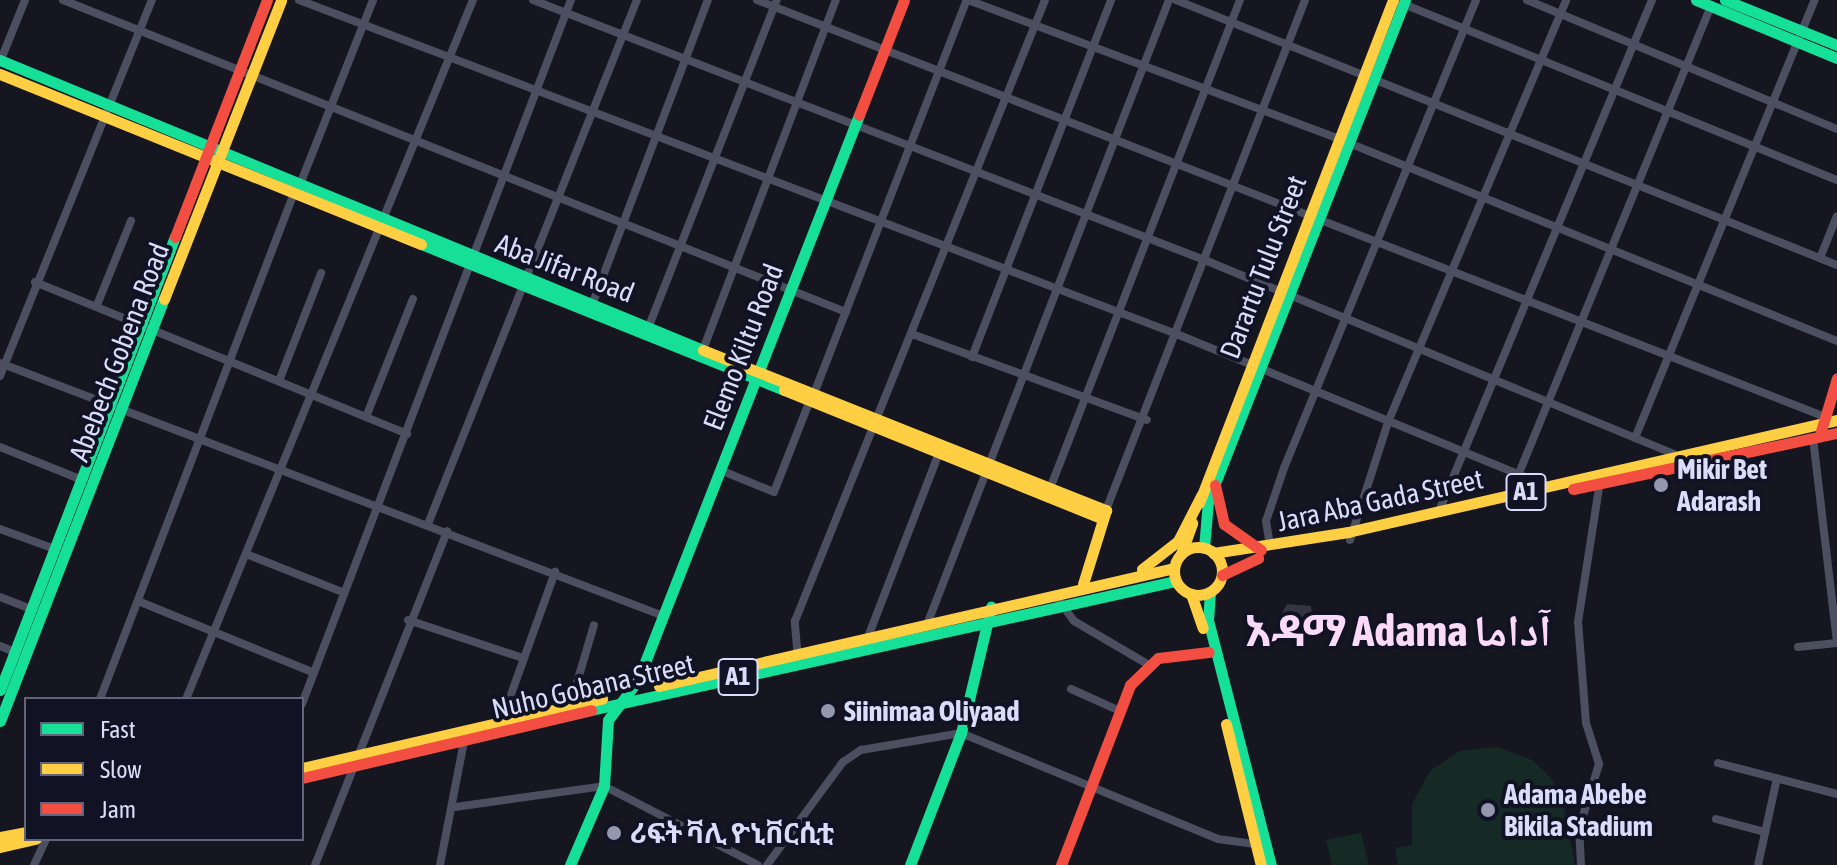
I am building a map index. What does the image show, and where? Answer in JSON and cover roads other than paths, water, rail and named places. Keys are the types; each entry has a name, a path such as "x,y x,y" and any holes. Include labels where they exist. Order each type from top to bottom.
{"main road":[{"name":"Abebech Gobena Road","path":"216,155 240,73 267,0"},
{"name":"Abebech Gobena Road","path":"0,721 116,408 281,0"},
{"name":"Elemo Kiltu Road","path":"619,700 638,680 904,0"},
{"path":"1696,0 1800,36 1837,45"},
{"path":"1725,0 1800,36 1837,58"},
{"name":"Darartu Tulu Street","path":"1181,554 1201,496 1401,1"},
{"name":"Aba Jifar Road","path":"0,62 109,111 385,223 528,286 758,373 1104,515"},
{"name":"Aba Jifar Road","path":"0,74 109,111"},
{"name":"Aba Jifar Road","path":"528,286 649,326 704,347 758,373"},
{"name":"Darartu Tulu Street","path":"1209,550 1204,512 1255,368"},
{"path":"1828,426 1837,378"},
{"name":"Abebech Gobena Road","path":"0,690 82,480 116,408"},
{"name":"Aba Jifar Road","path":"877,422 939,453 1051,486 1104,515"},
{"name":"Jara Aba Gada Street","path":"1209,550 1266,549 1349,536 1510,495 1599,478 1674,454 1828,426"},
{"name":"Jara Aba Gada Street","path":"1222,575 1246,561 1828,426"},
{"path":"1215,485 1224,524 1266,549"},
{"path":"1137,572 1178,541 1201,496"},
{"path":"1083,584 1104,515"},
{"path":"1216,664 1209,652 1205,619 1210,592 1222,575 1209,550 1181,554 1174,568 1176,581 1191,594 1205,619 1216,664 1260,845 1261,865"},
{"path":"1205,619 1223,585 1246,561"},
{"name":"Nuho Gobana Street","path":"1057,597 1083,584 1137,572 1174,568"},
{"name":"Nuho Gobana Street","path":"304,777 357,760 992,611 1057,597 1176,581"},
{"path":"1145,584 1174,592 1205,619"},
{"path":"1191,594 1210,592"},
{"path":"910,865 961,733 992,611"},
{"name":"Nuho Gobana Street","path":"798,658 928,622 992,611"},
{"path":"1061,865 1120,711 1149,665 1209,652"},
{"path":"570,865 604,786 607,728 619,700"},
{"name":"Nuho Gobana Street","path":"304,768 464,742 570,706 619,700"},
{"path":"0,837 24,832"},
{"path":"0,847 27,841"},
{"path":"1260,845 1271,865"}],"street":[{"path":"0,62 25,0"},
{"path":"63,0 252,78 846,312"},
{"path":"0,376 35,282 109,111 152,0"},
{"path":"299,0 1056,292 1179,335 1549,486"},
{"path":"101,697 373,0"},
{"path":"187,697 385,223 473,0"},
{"path":"533,0 854,129 1207,261 1283,296 1674,454"},
{"path":"304,699 407,434 467,260 571,0"},
{"path":"428,524 528,286 637,0"},
{"path":"592,305 708,0"},
{"path":"757,0 775,3 825,28 1115,140 1236,183 1669,356 1828,426 1837,642 1798,647"},
{"path":"704,347 836,0"},
{"path":"720,470 774,492 968,0 1344,141 1837,341"},
{"path":"798,658 795,621 1045,0"},
{"path":"972,357 1111,0"},
{"path":"928,622 1169,0"},
{"path":"1176,0 1290,40 1837,265"},
{"path":"1051,486 1240,0"},
{"path":"1104,515 1147,420 1305,0"},
{"path":"1266,549 1266,521 1476,0"},
{"path":"1527,0 1837,129"},
{"path":"1349,536 1388,422 1422,352 1566,0"},
{"path":"1439,512 1652,0"},
{"path":"1635,438 1815,0"},
{"path":"1401,1 1837,180"},
{"path":"649,326 775,3"},
{"path":"1510,495 1711,6"},
{"path":"1820,258 1837,216"},
{"path":"97,305 131,221"},
{"path":"279,381 321,273"},
{"path":"35,282 407,434"},
{"path":"366,417 413,299"},
{"path":"912,334 1085,400 1147,420"},
{"path":"2,364 555,572 661,615"},
{"path":"0,447 82,480"},
{"path":"868,637 939,453"},
{"path":"1581,865 1579,829 1599,764 1586,723 1578,622 1599,478"},
{"path":"0,529 55,549"},
{"path":"315,865 408,620 447,531"},
{"path":"246,554 345,593"},
{"path":"499,728 555,572"},
{"path":"0,597 32,609"},
{"path":"1057,597 1074,621 1149,665"},
{"path":"138,601 314,673"},
{"path":"408,620 523,658"},
{"path":"570,706 594,625"},
{"path":"0,646 15,652"},
{"path":"1071,689 1120,711"},
{"path":"767,865 835,772 861,750 961,733 1218,839 1260,845"},
{"path":"440,865 455,807 464,742"},
{"path":"1718,763 1837,794"},
{"path":"1758,865 1777,778"},
{"path":"455,807 604,786 758,865"},
{"path":"1716,819 1765,832"},
{"path":"34,865 45,841"}],"place":[{"name":"Mikir Bet Adarash","path":"1661,485"},
{"name":"Siinimaa Oliyaad","path":"828,711"},
{"name":"Adama Abebe Bikila Stadium","path":"1488,810"},
{"name":"ሪፍት ቫሊ ዮኒቨርሲቲ","path":"614,833"}],"district":[{"name":"አዳማ Adama آداما","path":"1398,630"}]}
